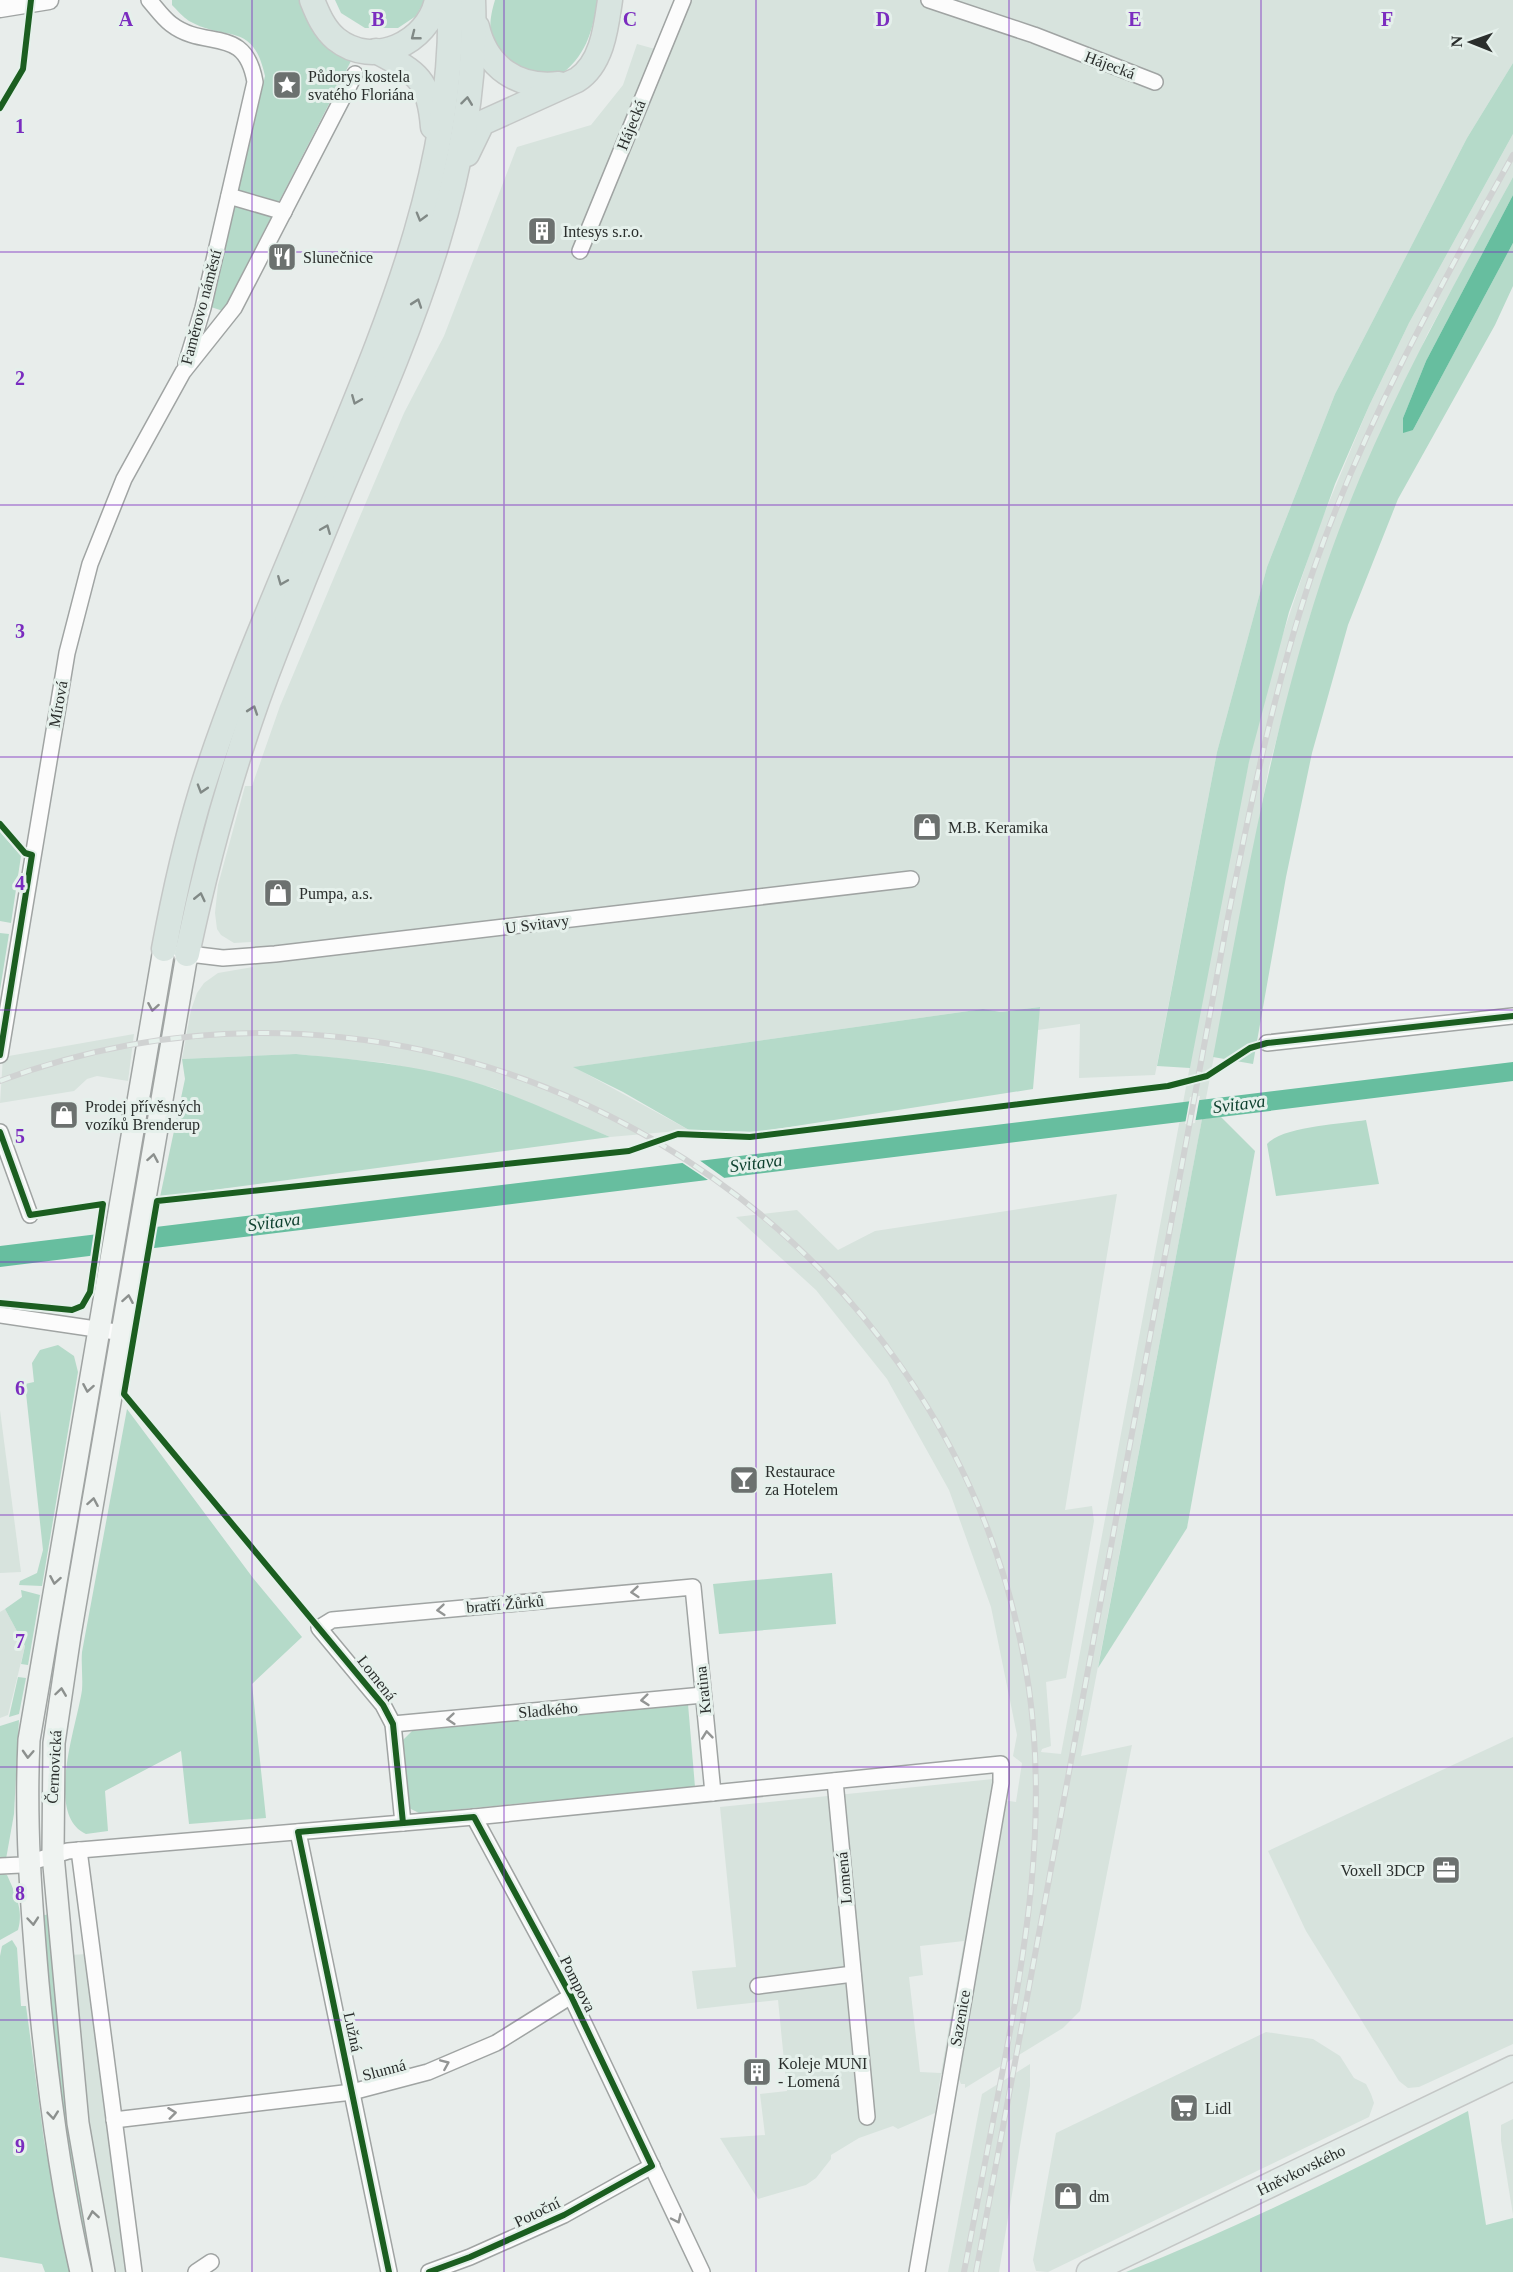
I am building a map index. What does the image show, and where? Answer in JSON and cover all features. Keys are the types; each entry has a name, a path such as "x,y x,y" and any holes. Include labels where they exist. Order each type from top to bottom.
{"highway":[{"path":"312,0 321,21 334,37 356,49 376,51 400,46 416,36 430,20 437,0"},
{"path":"164,949 189,831 216,748 394,304 415,239 436,160 448,77 450,0"},
{"path":"187,954 217,826 255,705 398,358 449,200 482,123 584,75 593,65 601,44 610,0"},
{"path":"473,5 484,49 503,71 534,85 570,83"},
{"path":"449,200 466,106 473,5"},
{"path":"376,51 411,72 427,89 431,106 436,160"}],"main road":[{"name":"Černovická","path":"104,2272 78,2123 29,1740 164,949"},
{"name":"Černovická","path":"81,2272 54,2126 43,1858 54,1743 70,1635 187,954"},
{"name":"Hněvkovského","path":"1089,2272 1513,2068"}],"street":[{"name":"Faměrovo náměstí","path":"149,0 171,24 191,33 232,44 245,52 252,63 255,82 203,308 183,372"},
{"name":"Hájecká","path":"580,251 683,0"},
{"name":"Hájecká","path":"928,0 1034,35 1155,82"},
{"path":"0,8 37,1"},
{"name":"Faměrovo náměstí","path":"183,372 234,308 355,74"},
{"path":"229,196 284,212"},
{"name":"Mírová","path":"0,1055 67,653 90,564 124,479 183,372"},
{"name":"U Svitavy","path":"164,949 224,958 275,954 911,879"},
{"path":"1267,1043 1513,1016"},
{"path":"0,1132 30,1215"},
{"path":"0,1315 123,1333"},
{"name":"bratří Žůrků","path":"320,1628 333,1620 693,1587"},
{"name":"Kratina","path":"693,1587 713,1793"},
{"name":"Lomená","path":"320,1628 383,1705 393,1724 403,1823"},
{"name":"Sladkého","path":"393,1724 703,1695"},
{"name":"Sazenice","path":"835,1781 1001,1764 1000,1783 917,2272"},
{"path":"0,1866 79,1850 474,1817 835,1781"},
{"name":"Lomená","path":"835,1781 867,2118"},
{"name":"Pompova","path":"474,1817 571,1996 702,2272"},
{"name":"Lužná","path":"298,1832 389,2272"},
{"path":"79,1850 134,2272"},
{"path":"758,1986 854,1974"},
{"name":"Slunná","path":"114,2120 352,2092 428,2072 496,2043 571,1996"},
{"name":"Potoční","path":"429,2272 470,2257 564,2215 652,2166"},
{"path":"196,2272 211,2262"}],"shaded area":[{"path":"172,0 301,0 320,40 352,59 223,311 211,307 265,76 260,59 246,40 189,21 172,5"},
{"path":"335,0 425,0 416,16 398,28 365,28 341,13"},
{"path":"495,0 597,0 590,34 581,53 558,77 514,73 493,39 491,23"},
{"path":"676,0 1513,0 1513,63 1467,138 1335,394 1267,567 1217,752 1155,1075 1079,1078 1080,1024 1038,1030 1039,1007 1001,1012 983,1009 574,1067 689,1130 610,1137 494,1088 387,1063 296,1054 182,1059 191,1010 197,993 204,983 218,973 253,967 251,942 234,943 221,935 217,929 215,913 218,885 245,786 252,786 280,706 404,413 444,336 517,147 591,125 623,85 637,44 655,49"},
{"path":"1513,63 1513,134 1409,323 1369,406 1335,484 1289,612 1249,762 1190,1068 1157,1066 1217,752 1267,567 1335,394 1467,138"},
{"path":"1513,134 1513,177 1428,333 1355,492 1309,619 1269,767 1081,1756 1132,1745 1080,2011 1063,2028 965,2088 965,2084 961,2084 957,2075 941,2074 935,2113 898,2129 893,2126 859,2138 831,2155 831,2159 816,2178 806,2185 758,2199 720,2138 765,2135 760,2094 787,2091 778,2000 697,2009 692,1971 736,1967 720,1807 993,1779 990,1798 1016,1802 1022,1763 1013,1756 1017,1735 991,1607 949,1490 887,1379 816,1290 736,1217 797,1210 838,1250 875,1231 1117,1194 1065,1510 1092,1506 1094,1521 1066,1678 1046,1682 1051,1746 1042,1749 1041,1752 1061,1754 1233,836 1257,724 1277,652 1319,526 1369,406 1409,323","holes":["964,1941 941,2073 920,2072 909,1977 923,1975 920,1946"]},
{"path":"1513,177 1513,195 1426,361 1403,418 1413,430 1513,243 1513,286 1495,325 1398,499 1348,625 1312,753 1286,877 1253,1064 1213,1057 1272,758 1303,639 1321,581 1340,528 1383,425 1459,275"},
{"path":"0,832 21,856 11,923 0,921"},
{"path":"0,933 9,934 0,990"},
{"path":"169,982 173,983 118,1304 115,1304"},
{"path":"1040,1007 1033,1089 758,1132 689,1130 623,1092 573,1067 983,1009 1001,1012"},
{"path":"134,1034 128,1081 97,1076 87,1079 74,1091 0,1103 3,1057"},
{"path":"296,1054 422,1069 471,1081 510,1094 610,1137 160,1197 185,1079 182,1059"},
{"path":"1220,1116 1255,1151 1187,1528 1098,1668 1202,1119"},
{"path":"1366,1120 1379,1184 1276,1196 1267,1144 1286,1133"},
{"path":"58,1345 74,1356 78,1372 42,1586 19,1585 20,1581 37,1573 43,1550 25,1384 34,1382 32,1363 40,1350"},
{"path":"127,1409 253,1578 302,1637 252,1684 266,1818 189,1824 181,1751 105,1791 108,1831 86,1834 74,1824 67,1808 66,1768 82,1690 82,1652"},
{"path":"0,1410 21,1572 0,1573"},
{"path":"832,1573 836,1624 719,1634 713,1584"},
{"path":"21,1590 40,1595 28,1665 21,1664 25,1646 5,1609 22,1597"},
{"path":"5,1609 25,1646 8,1715 0,1718 0,1612"},
{"path":"18,1677 26,1678 19,1714 9,1717"},
{"path":"688,1704 695,1787 419,1813 409,1808 403,1740 412,1731"},
{"path":"19,1720 14,1814 6,1859 0,1860 0,1726"},
{"path":"1513,1737 1513,2044 1419,2087 1408,2088 1399,2081 1306,1931 1268,1851"},
{"path":"0,1875 7,1875 18,1902 20,1923 18,1930 0,1940"},
{"path":"50,1914 96,2272 89,2272 80,2228 60,2094 40,1916"},
{"path":"12,1940 17,1948 21,2006 26,2006 44,2140 70,2272 45,2272 42,2264 0,2257 0,1956 2,1946"},
{"path":"88,1954 127,2272 112,2272 79,2065 69,1955"},
{"path":"1266,2032 1313,2039 1340,2056 1354,2078 1366,2084 1371,2094 1374,2103 1369,2117 1048,2272 1036,2271 1033,2260 1056,2133"},
{"path":"1030,2064 1030,2086 999,2272 948,2272 982,2094"},
{"path":"1468,2111 1486,2225 1513,2218 1513,2272 1126,2272 1299,2196"},
{"path":"1513,2119 1513,2215 1501,2141 1501,2125"}],"water":[{"path":"1513,195 1513,243 1413,430 1403,433 1403,418 1426,361"},
{"name":"Svitava","path":"1513,1062 1513,1081 0,1267 0,1246"}],"pier":[{"path":"1200,1096 1195,1123 1185,1124 1190,1097"},
{"path":"695,1157 730,1182 714,1184 678,1160"},
{"path":"157,1223 152,1250 93,1258 97,1231"}],"railway":[{"path":"976,2272 1228,917 1275,703 1311,577 1353,468 1402,362 1513,155"},
{"path":"0,1081 171,1039 341,1037 506,1073 658,1142 792,1242 903,1369 983,1519 1029,1689 1034,1737 1035,1833 1027,1927 1012,2022 964,2272"}],"cycle path":[{"path":"0,108 23,69 31,0"},
{"path":"0,824 25,853 32,855 0,1055"},
{"path":"403,1823 393,1724 383,1705 124,1394 157,1201 629,1151 678,1134 750,1137 1168,1086 1207,1076 1250,1048 1267,1043 1513,1016"},
{"path":"0,1132 30,1215 103,1204 90,1292 82,1306 72,1310 0,1303"},
{"path":"389,2272 298,1832 474,1817 571,1996 652,2166 564,2215 470,2257 429,2272"}],"place":[{"name":"Půdorys kostela svatého Floriána","path":"287,85"},
{"name":"Intesys s.r.o.","path":"542,231"},
{"name":"Slunečnice","path":"282,257"},
{"name":"M.B. Keramika","path":"927,827"},
{"name":"Pumpa, a.s.","path":"278,893"},
{"name":"Prodej přívěsných vozíků Brenderup","path":"64,1115"},
{"name":"Restaurace za Hotelem","path":"744,1480"},
{"name":"Voxell 3DCP","path":"1446,1870"},
{"name":"Koleje MUNI - Lomená","path":"757,2072"},
{"name":"Lidl","path":"1184,2108"},
{"name":"dm","path":"1068,2196"}]}
